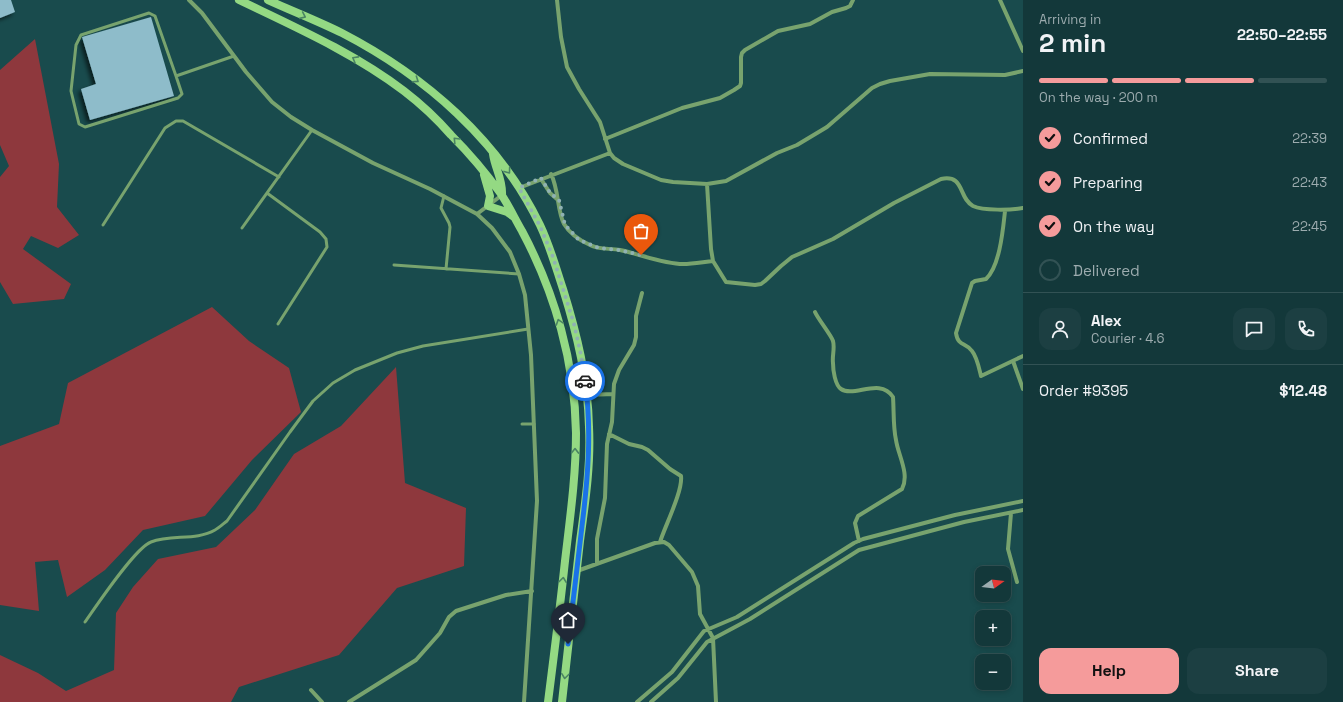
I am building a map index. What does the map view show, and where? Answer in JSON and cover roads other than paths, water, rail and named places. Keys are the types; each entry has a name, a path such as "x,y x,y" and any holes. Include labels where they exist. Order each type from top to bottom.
{"main road":[{"path":"239,0 316,37 368,66 404,91 436,118 461,145 502,195 536,258 546,283 567,353 574,402 576,430 574,488 548,702"},
{"path":"268,0 341,33 387,60 426,86 451,107 481,138 519,188 540,226 553,257 574,324 581,355 587,395 589,428 586,496 562,702"},
{"path":"493,153 494,164 501,179 502,195"},
{"path":"482,170 490,196 488,206 507,212 515,218"}],"street":[{"path":"189,0 202,14 272,102 291,117 373,163 444,196 477,214 492,228 510,252 519,274 525,296 535,424 537,501 524,702"},
{"path":"557,0 562,43 567,67 600,122 610,153 622,164 661,180 673,182 707,184 726,181 777,153 797,145 827,127 853,104 880,84 890,80 930,74 1005,75 1023,71"},
{"path":"605,139 682,108 725,96 740,86 741,57 745,50 778,31 810,24 828,14 846,8 850,6 853,0"},
{"path":"1000,0 1023,51"},
{"path":"519,188 551,174 610,153"},
{"path":"551,174 555,182 565,225 579,240 599,248 619,250 672,263 682,264 713,260"},
{"path":"541,178 550,193 559,200"},
{"path":"707,184 710,249 713,260 726,282 755,285 761,284 792,257 838,236 894,203 941,179 952,179 958,184 967,200 975,207 1005,211 1023,208"},
{"path":"477,214 502,195"},
{"path":"1005,211 1002,240 992,270 986,279 972,283 956,333 957,339 960,343 972,350 974,353 982,376 1023,356"},
{"path":"597,564 597,539 605,498 607,444 612,422 614,384 619,370 634,345 636,337 636,316 642,294"},
{"path":"815,312 833,342 833,363 837,384 840,389 847,391 882,388 890,392 893,397 895,440 905,476 905,484 902,489 858,516 854,523 859,540"},
{"path":"1013,361 1023,389"},
{"path":"587,395 613,394"},
{"path":"609,434 629,444 648,450 670,469 681,476 679,490 660,542"},
{"path":"637,702 672,672 700,635 709,628 737,617 859,540 955,515 1023,501"},
{"path":"651,702 678,678 698,651 707,642 750,619 859,550 950,526 1023,510"},
{"path":"1011,513 1008,548 1017,582"},
{"path":"577,572 660,542 664,542 669,545 692,572 698,586 700,614 702,620 709,628 713,638 716,702"},
{"path":"349,702 416,660 440,633 449,617 456,611 506,595 532,591"},
{"path":"312,690 322,702"}],"lane":[{"path":"149,13 155,16 176,76 182,94 178,98 85,127 80,124 71,91 76,46 80,35 149,13"},
{"path":"176,76 234,56"},
{"path":"103,225 165,128 176,121 183,121 279,177"},
{"path":"242,228 312,130"},
{"path":"267,193 320,232 326,239 327,247 278,324"},
{"path":"444,196 441,208 450,228 446,269"},
{"path":"394,265 519,274"},
{"path":"85,622 137,552 149,542 160,539 201,535 214,530 227,520 313,401 333,383 355,370 397,353 423,346 528,329"},
{"path":"522,424 535,424"}]}
